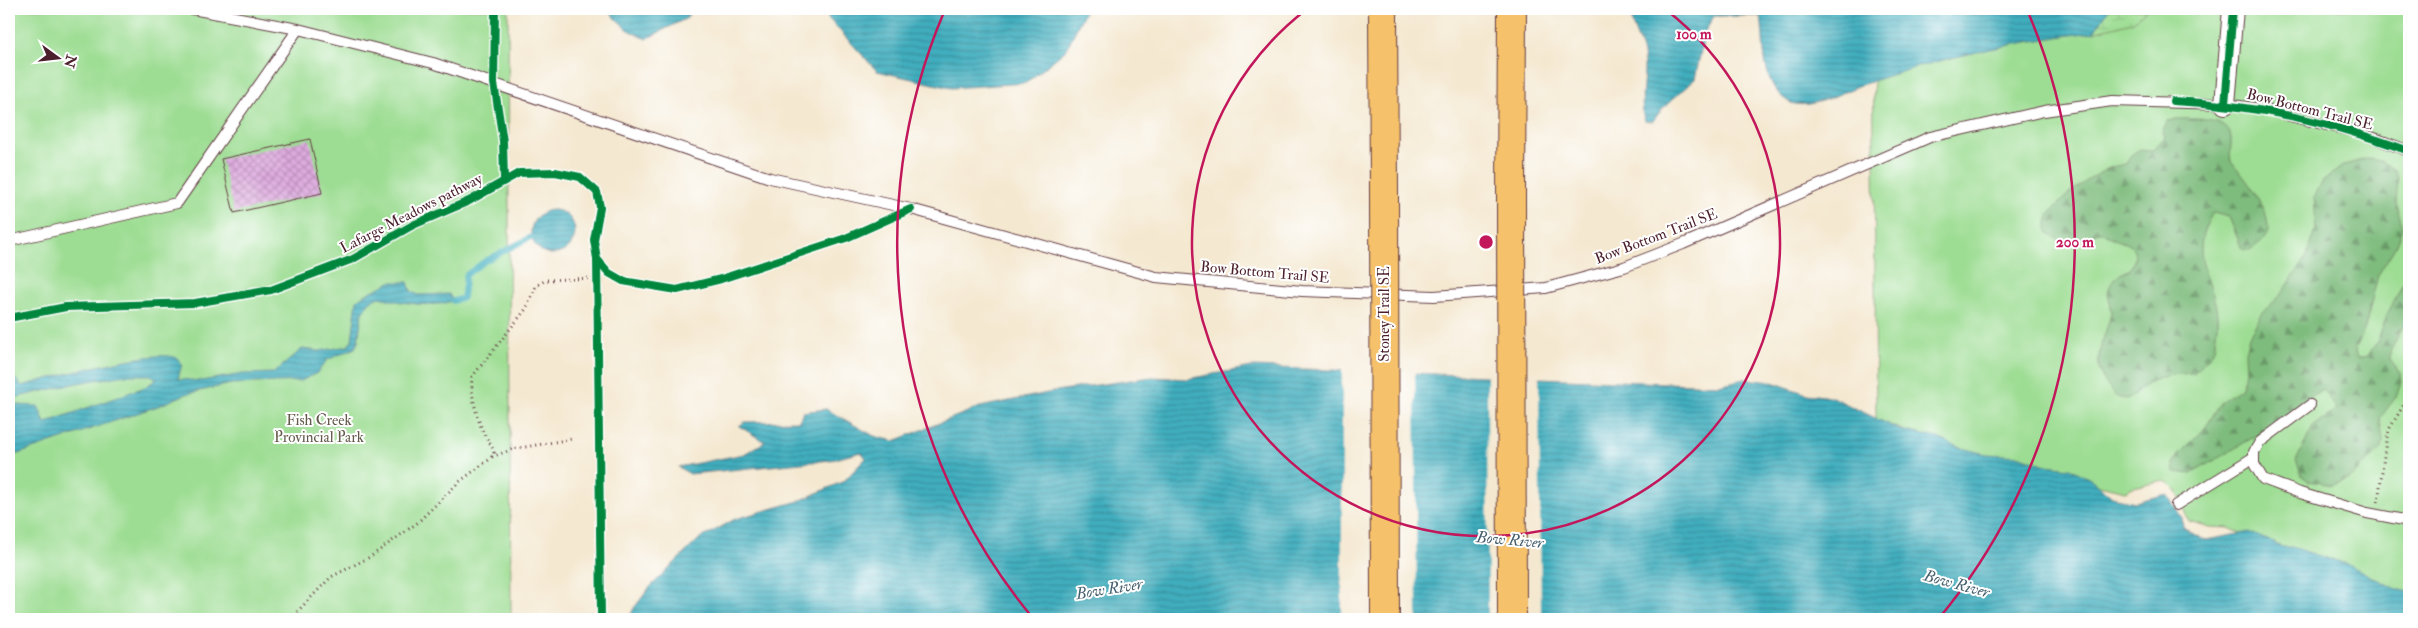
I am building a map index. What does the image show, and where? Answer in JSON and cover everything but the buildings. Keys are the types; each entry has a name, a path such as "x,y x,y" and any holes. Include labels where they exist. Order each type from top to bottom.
{"highway":[{"name":"Stoney Trail SE","path":"1383,9 1385,619"},
{"path":"1512,9 1512,619"}],"street":[{"path":"2225,104 2233,9"}],"lane":[{"name":"Bow Bottom Trail SE","path":"192,9 298,29 433,63 770,178 911,209 1156,277 1302,292 1434,296 1546,288 1624,267 1683,244 1930,137 2044,111 2112,102 2225,104 2303,118 2362,134 2409,151"},
{"path":"9,241 177,202 298,29"},
{"path":"2310,405 2260,442 2254,452 2254,464 2263,479 2300,493 2376,515 2409,521"},
{"path":"2176,506 2254,457"}],"path":[{"path":"597,269 597,288"},
{"path":"491,457 494,454 492,444 484,434 471,388 472,377 526,309 536,286 546,280 597,278"},
{"path":"2376,515 2386,441 2390,428 2409,396"},
{"path":"290,619 331,577 370,556 417,523 459,482 491,457 513,449 572,439"}],"green space":[{"name":"Fish Creek Provincial Park","path":"9,9 508,9 511,619 9,619"},
{"path":"1873,9 2409,9 2409,615 2229,528 2210,527 2189,521 2178,494 2165,481 2133,487 2125,491 1953,451 1876,419"},
{"path":"2109,9 2148,9 2132,22 2094,32"},
{"path":"2199,119 2217,122 2229,131 2231,138 2231,161 2250,185 2262,206 2268,226 2267,234 2262,241 2250,250 2242,249 2229,217 2213,213 2204,230 2201,246 2202,260 2215,302 2217,317 2214,349 2194,373 2163,377 2146,385 2131,397 2124,399 2112,393 2107,385 2099,367 2099,358 2100,348 2111,312 2108,296 2109,289 2116,278 2130,269 2135,252 2127,244 2102,232 2075,244 2066,243 2051,235 2047,226 2049,217 2056,207 2078,187 2107,169 2126,164 2130,156 2138,150 2152,151 2165,137 2162,129 2167,121"},
{"path":"2370,158 2380,160 2394,170 2398,178 2396,203 2403,228 2397,244 2378,275 2365,328 2355,351 2357,359 2367,357 2377,342 2388,313 2409,271 2409,314 2390,352 2390,360 2400,373 2401,381 2396,397 2380,418 2383,442 2380,450 2349,479 2333,485 2309,481 2302,476 2296,461 2313,427 2337,409 2322,389 2254,437 2191,474 2174,472 2173,464 2179,454 2200,434 2221,403 2240,389 2246,371 2245,352 2249,336 2263,312 2282,294 2307,256 2316,230 2314,195 2322,181 2344,165"}],"water":[{"path":"606,9 691,9 687,18 646,39 627,29"},
{"path":"824,9 1086,9 1066,50 1026,83 951,88 877,71 828,18"},
{"path":"1630,9 2109,9 2094,32 2005,46 1948,59 1890,75 1834,97 1803,105 1794,104 1786,100 1772,83 1765,61 1761,16 1714,16 1705,32 1695,79 1663,108 1653,121 1645,121 1642,104 1643,54 1633,26"},
{"path":"557,210 569,216 574,223 574,241 569,248 562,253 549,254 541,251 534,244 531,228 534,220 541,213"},
{"path":"390,282 408,282 411,291 418,295 449,294 453,301 435,304 416,304 380,297 370,301 362,313 358,342 355,348 327,360 317,373 301,381 231,384 186,394 158,406 9,457 9,372 22,386 101,365 165,356 177,358 182,364 178,379 201,381 243,374 274,373 302,349 319,351 348,346 352,340 357,300","holes":["126,375 151,375 157,379 145,387 45,423 38,406 17,405 14,398 77,383"]},
{"name":"Bow River","path":"1252,367 1719,385 1744,379 1772,382 1807,394 1832,397 1900,430 1938,438 1958,447 1986,454 2021,456 2046,465 2070,468 2092,480 2112,497 2135,502 2167,494 2182,518 2183,527 2206,540 2249,532 2282,547 2292,547 2351,566 2397,589 2409,592 2409,619 629,619 634,608 650,587 698,540 735,519 799,501 844,481 866,458 861,452 831,460 690,474 678,467 744,454 765,442 739,426 745,422 799,421 803,412 826,409 874,436 894,441 980,407 1062,390 1152,377 1187,379"}],"pier":[{"path":"1342,368 1415,371 1417,619 1342,619"},
{"path":"1487,373 1539,375 1541,619 1488,619"}],"waterway":[{"path":"453,301 463,298 466,275 485,261 531,237"}],"cycle path":[{"path":"495,9 494,83 503,141 504,180"},
{"path":"2225,104 2233,9"},
{"path":"2173,101 2235,106 2322,123 2409,151"},
{"name":"Lafarge Meadows pathway","path":"9,318 66,307 195,303 271,290 353,259 413,225 469,201 519,173 555,172 580,177 597,192 600,207 594,240 597,259 609,273 623,281 677,290 721,279 846,238 911,209"},
{"path":"597,259 601,619"}]}
